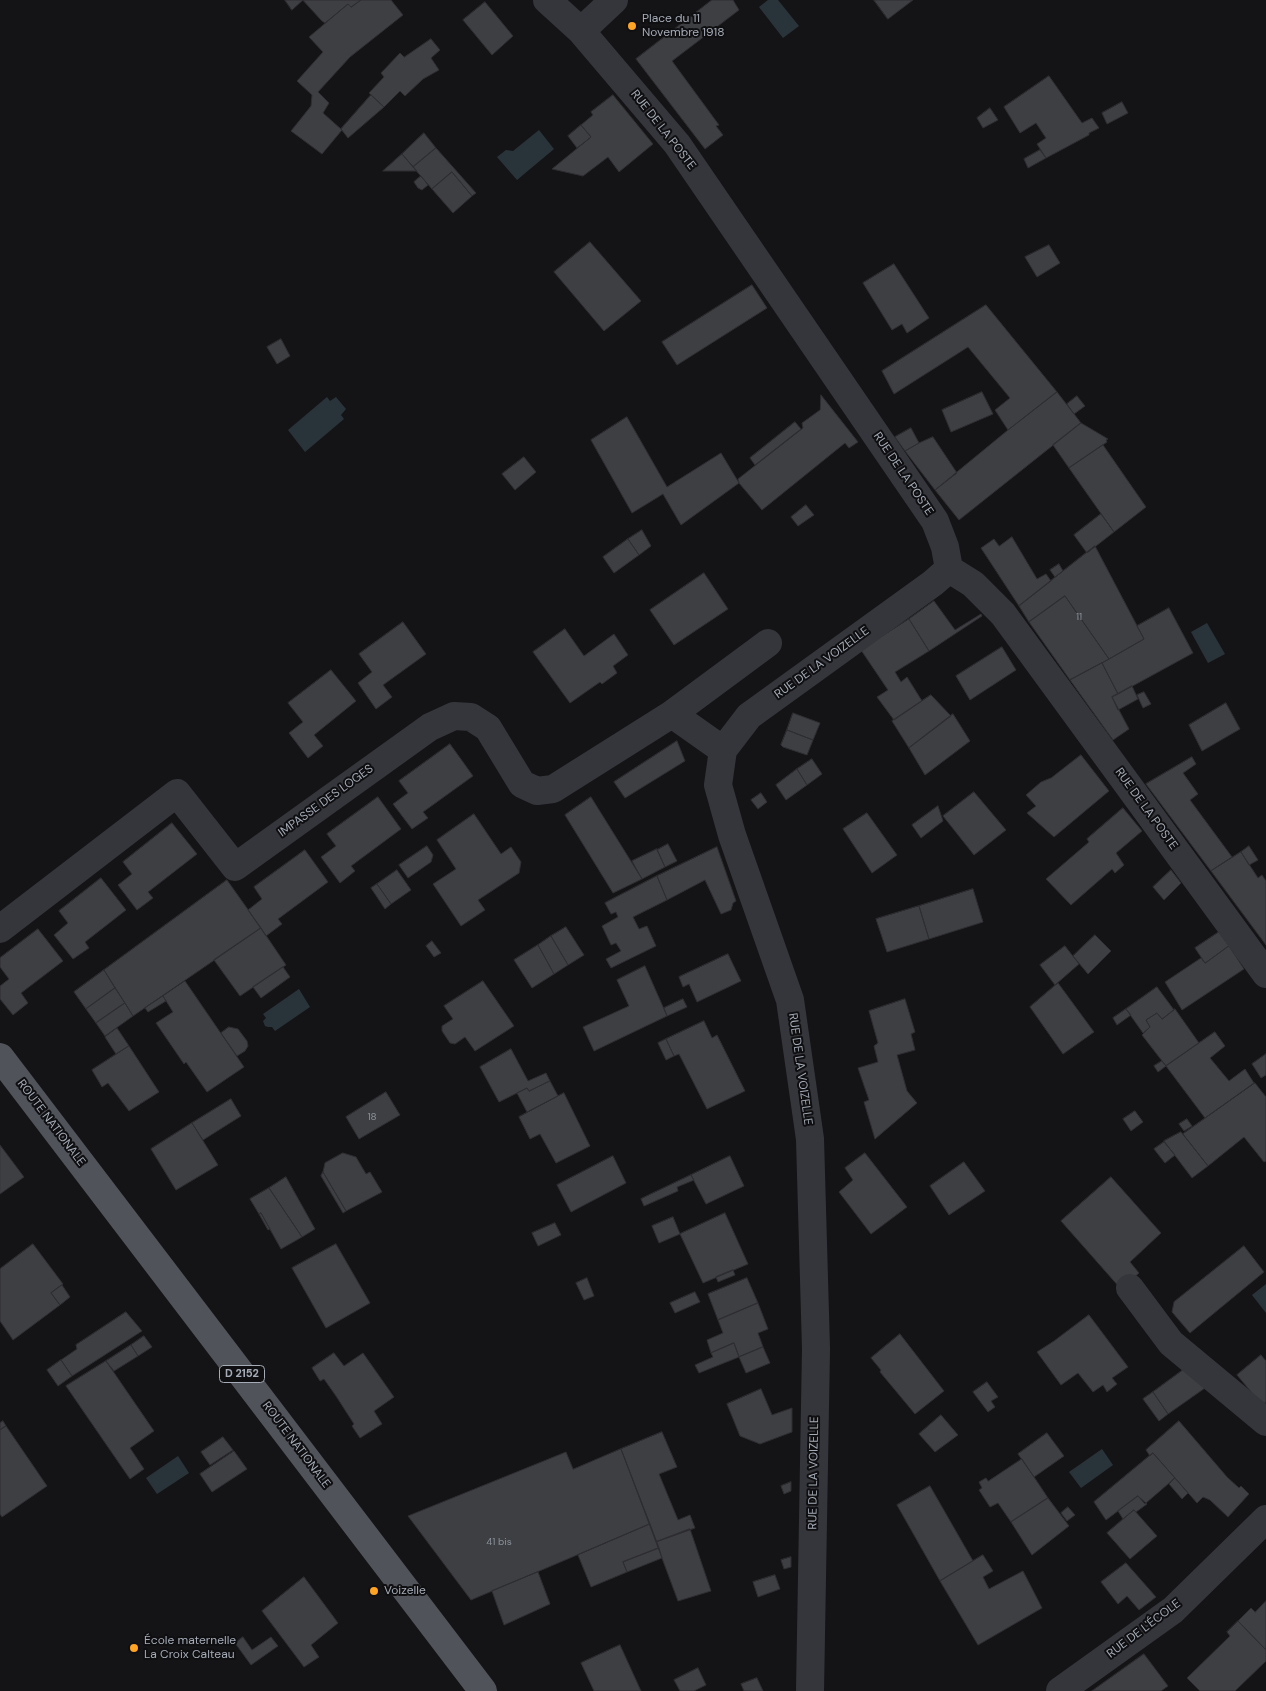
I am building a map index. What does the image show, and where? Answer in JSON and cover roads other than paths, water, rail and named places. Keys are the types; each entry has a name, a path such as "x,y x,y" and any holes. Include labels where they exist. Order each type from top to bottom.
{"main road":[{"name":"ROUTE NATIONALE","path":"0,1057 483,1691"}],"street":[{"name":"RUE DE LA POSTE","path":"547,0 582,31 678,144 935,521 945,548 949,569 973,584 1003,614 1266,974"},
{"path":"582,31 614,0"},
{"name":"RUE DE LA VOIZELLE","path":"810,1691 816,1349 810,1139 790,1000 732,835 718,785 723,750 749,716 925,589 949,569"},
{"name":"IMPASSE DES LOGES","path":"0,929 177,794 234,867 430,727 454,716 471,717 488,728 522,784 537,791 552,789 672,714 768,644"},
{"path":"672,714 723,750"},
{"path":"1130,1288 1171,1343 1266,1422"},
{"name":"RUE DE L'ÉCOLE","path":"1060,1691 1173,1610 1266,1519"}],"place":[{"name":"Place du 11 Novembre 1918","path":"632,26"},
{"name":"Voizelle","path":"374,1591"},
{"name":"École maternelle La Croix Calteau","path":"134,1648"}]}
